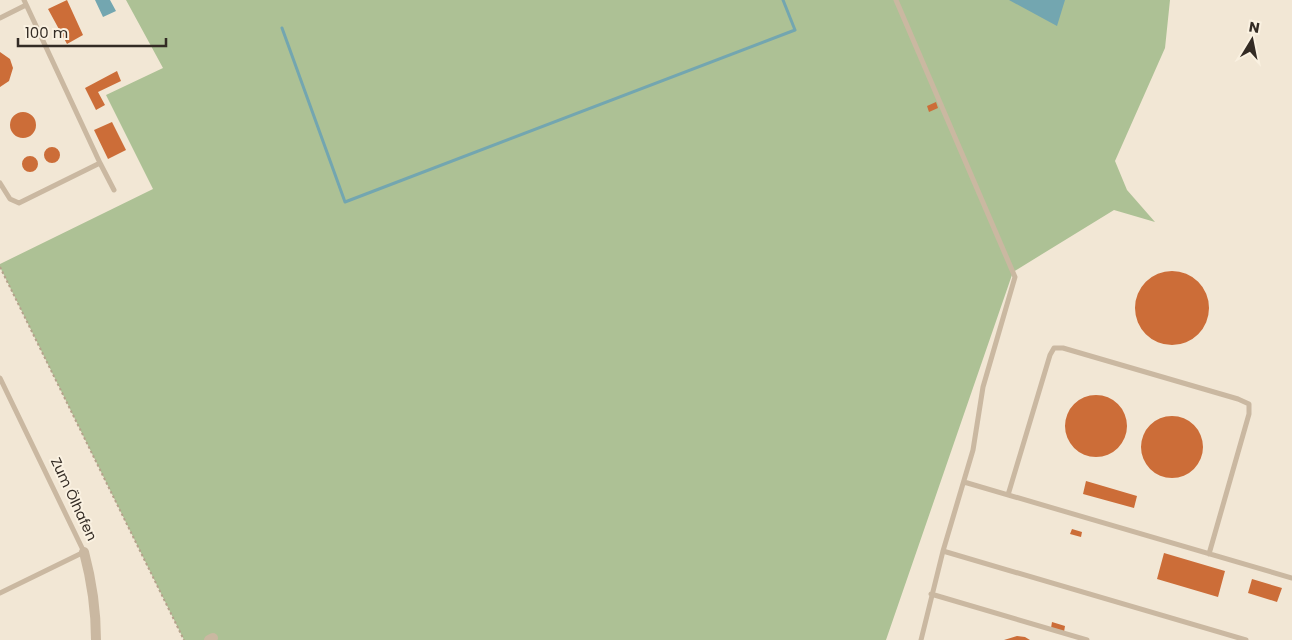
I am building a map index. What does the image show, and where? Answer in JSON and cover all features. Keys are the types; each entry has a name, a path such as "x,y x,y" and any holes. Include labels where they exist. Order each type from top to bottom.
{"street":[{"name":"Zum Ölhafen","path":"84,552 91,577 96,612 96,640"}],"lane":[{"path":"896,0 1015,277 983,388 973,450 931,594 921,640"},
{"path":"0,18 25,2 114,190"},
{"path":"0,183 10,200 19,203 100,163"},
{"path":"1008,495 1050,355 1054,348 1062,348 1238,398 1249,404 1249,414 1209,554"},
{"name":"Zum Ölhafen","path":"0,378 84,552"},
{"path":"964,482 1292,578"},
{"path":"943,551 1246,640"},
{"path":"0,593 84,552"},
{"path":"931,594 1087,640"}],"path":[{"path":"0,267 184,640"}],"green space":[{"path":"126,0 1170,0 1165,48 1115,161 1127,190 1155,222 1114,210 1013,272 886,640 184,640 0,267 0,264 153,189 106,95 163,68"}],"water":[{"path":"95,0 110,0 116,11 103,17"},
{"path":"1009,0 1065,0 1057,26"}],"building":[{"path":"67,0 83,35 67,44 48,9"},
{"path":"0,52 10,59 13,68 9,81 0,87"},
{"path":"117,71 121,81 98,92 105,105 96,110 85,88"},
{"path":"936,102 938,108 929,112 927,106"},
{"path":"23,112 32,116 36,125 32,134 23,138 14,134 10,125 14,116"},
{"path":"112,122 126,150 108,159 94,130"},
{"path":"49,147 55,147 60,152 58,161 49,163 44,158 44,152"},
{"path":"30,156 38,164 30,172 22,164"},
{"path":"1172,271 1186,274 1198,282 1206,294 1209,308 1206,322 1198,334 1186,342 1172,345 1158,342 1146,334 1138,322 1135,308 1138,294 1146,282 1158,274"},
{"path":"1090,395 1102,395 1118,404 1125,414 1127,426 1125,438 1118,448 1102,457 1090,457 1079,452 1070,443 1065,432 1065,420 1070,409 1079,400"},
{"path":"1166,416 1178,416 1194,425 1201,435 1203,447 1201,459 1194,469 1178,478 1166,478 1155,473 1146,464 1141,453 1141,441 1146,430 1155,421"},
{"path":"1086,481 1137,496 1134,508 1083,494"},
{"path":"1072,529 1082,532 1081,537 1070,534"},
{"path":"1164,553 1225,571 1218,597 1157,579"},
{"path":"1252,579 1282,588 1277,602 1248,593"},
{"path":"1052,622 1065,626 1064,632 1051,628"},
{"path":"1017,636 1030,640 1004,640"}],"waterway":[{"path":"282,28 345,202 795,30 783,0"}]}
